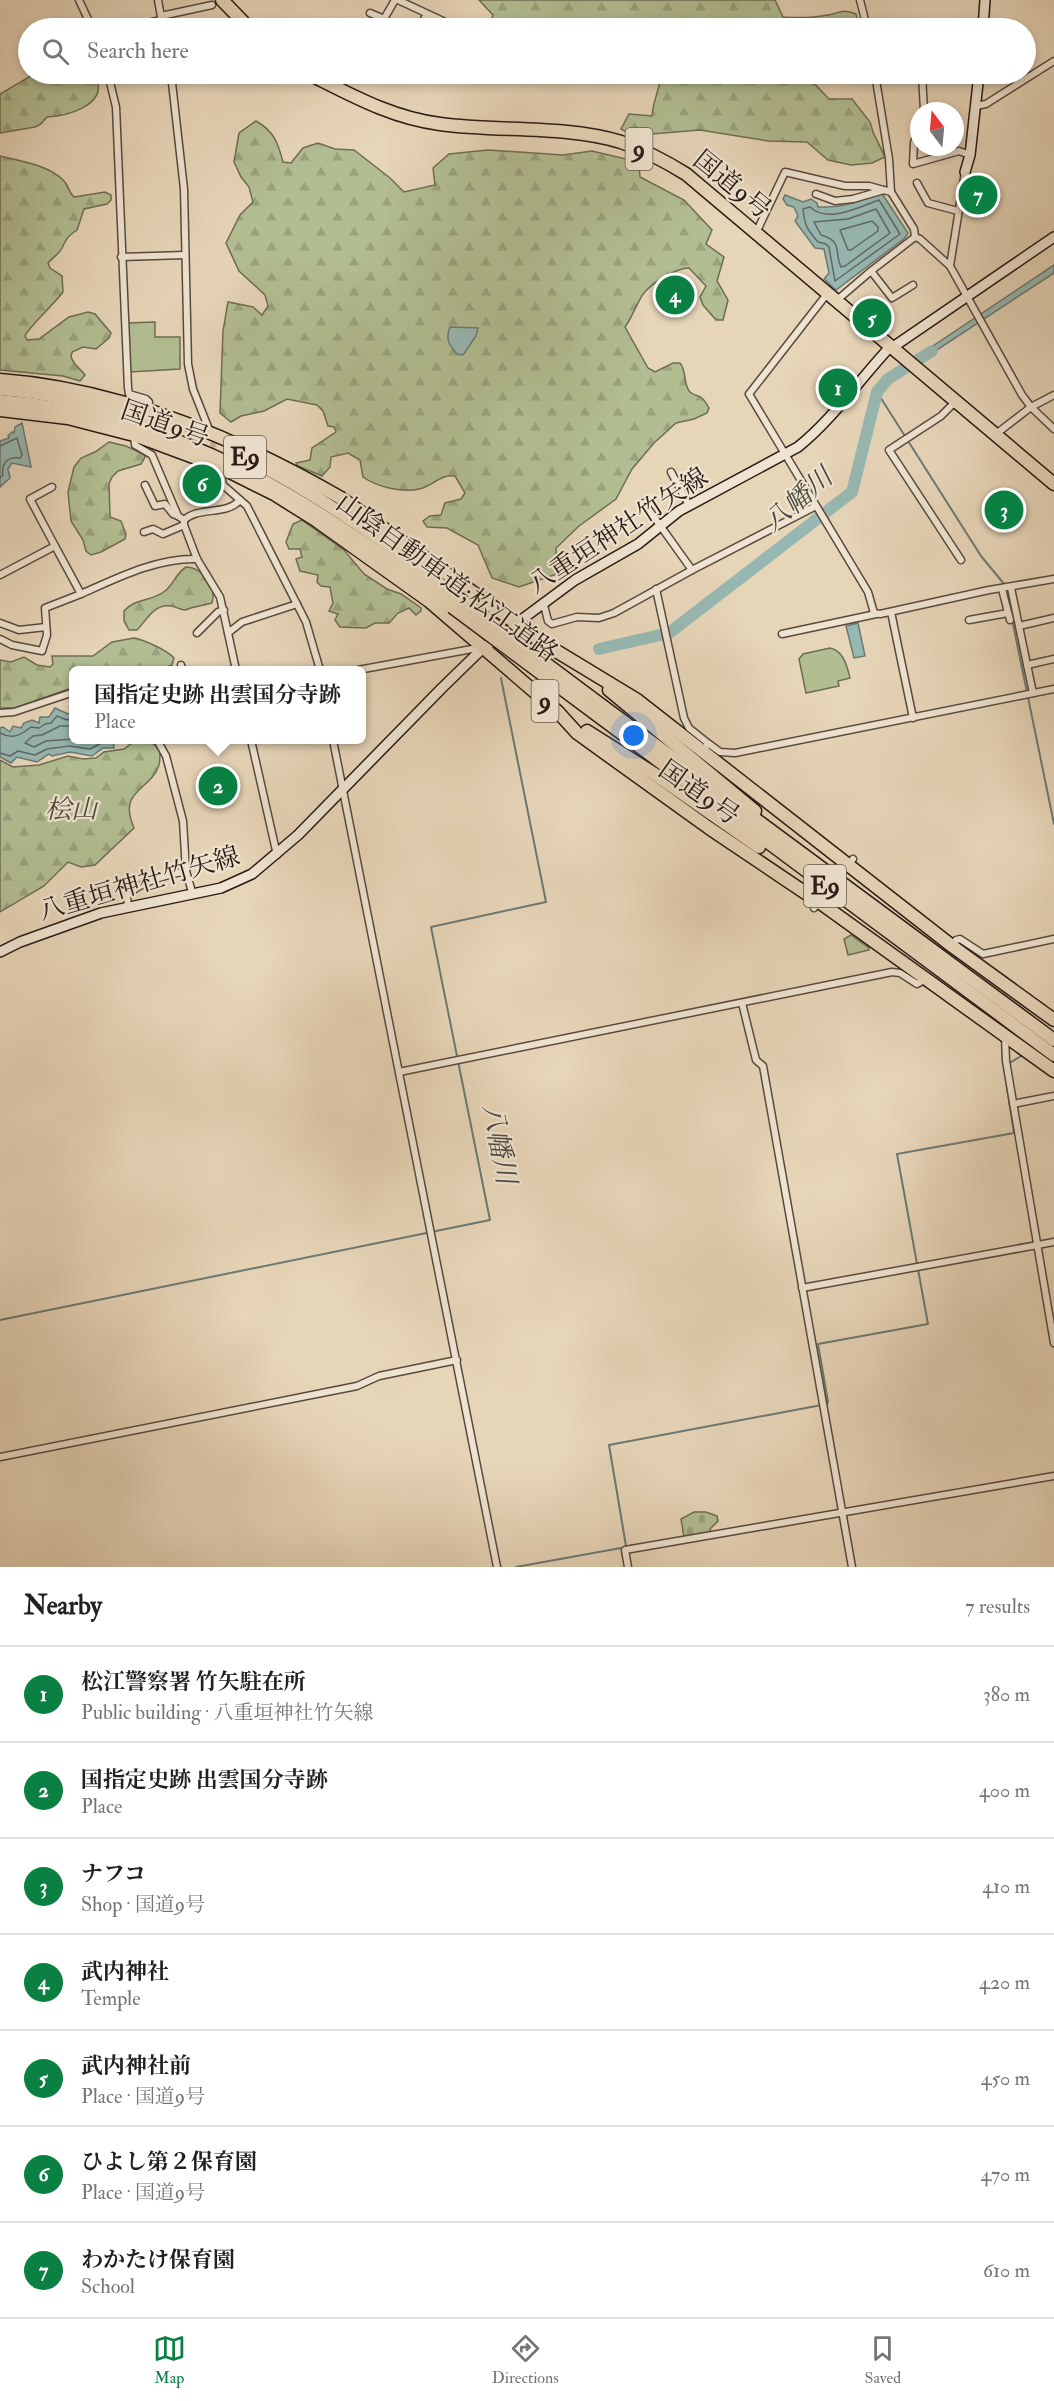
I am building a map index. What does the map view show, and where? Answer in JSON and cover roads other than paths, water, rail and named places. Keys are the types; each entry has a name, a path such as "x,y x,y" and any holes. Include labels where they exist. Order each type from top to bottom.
{"highway":[{"path":"217,3 236,18"},
{"name":"国道9号","path":"329,84 402,117 440,124 589,135 637,148 686,174 1054,483"},
{"name":"国道9号","path":"0,380 90,392 148,410 210,433 305,477 341,498 548,646 637,700 706,747 848,866 950,947 1054,1020"},
{"name":"山陰自動車道;松江道路","path":"0,389 59,397 109,408 172,427 233,452 274,472 329,506 400,554 455,602"},
{"name":"国道9号","path":"2,407 68,418 134,435 220,466 274,494 351,544 429,601 558,712 577,733 709,828 819,902 1054,1071"},
{"name":"山陰自動車道;松江道路","path":"2,407 59,407 169,437 236,465 330,519 455,602 844,900 1054,1055"},
{"path":"571,659 773,826 867,899 893,923"},
{"path":"558,712 653,773 770,854 844,900"},
{"name":"山陰自動車道;松江道路","path":"600,712 1054,1040"}],"main road":[{"path":"984,18 986,0"},
{"path":"965,172 970,155 978,84"},
{"name":"八重垣神社竹矢線","path":"0,952 69,923 128,906 221,888 238,882 264,866 484,647 575,580 638,544 660,524 689,505 785,455 814,434 890,347 1054,237"}],"street":[{"path":"79,0 87,18"},
{"path":"158,0 161,18 217,3"},
{"path":"385,18 398,0 436,18"},
{"path":"861,0 865,18"},
{"path":"370,13 382,18"},
{"path":"425,18 427,14"},
{"path":"1036,72 1054,61"},
{"path":"110,84 116,107 128,388 129,394 149,402 148,410"},
{"path":"172,84 182,166 188,364 194,389 210,433"},
{"path":"877,84 889,159 888,191 914,229 915,237"},
{"path":"923,84 924,102"},
{"path":"976,106 986,104 1018,84"},
{"path":"964,153 970,155"},
{"path":"912,156 913,164 941,156"},
{"path":"756,233 785,172 845,186 869,186 888,191"},
{"path":"950,267 965,172"},
{"path":"917,183 928,203 958,211"},
{"path":"816,194 836,201 888,191"},
{"path":"915,237 950,267 976,316 1031,407 1054,429"},
{"path":"876,614 868,592 749,394 831,297 871,271 915,237"},
{"path":"121,257 185,255"},
{"path":"871,271 892,298 913,285"},
{"path":"996,434 1031,407 1054,395"},
{"path":"956,401 941,416 889,450 961,560"},
{"path":"134,435 135,445 152,455 197,559 220,597 235,666"},
{"path":"220,466 223,485 247,506 297,604 312,638 319,666"},
{"path":"670,472 689,505"},
{"path":"145,485 155,506 165,504 182,521"},
{"path":"52,487 30,500 81,594"},
{"path":"144,532 153,529 163,534 192,514 231,508 240,500"},
{"path":"644,503 692,570"},
{"path":"544,605 548,621 552,624 577,617 599,618 614,614 656,589 816,506"},
{"path":"0,575 55,546"},
{"path":"0,639 12,645 42,651 47,635 45,608 138,570 164,563 197,559"},
{"path":"782,634 1054,579"},
{"path":"1006,588 1010,620"},
{"path":"1006,588 1019,626 1030,694"},
{"path":"656,589 684,718 688,728 706,747 720,753 735,753 1054,689"},
{"path":"228,633 242,622 297,604"},
{"path":"197,633 218,612 224,610"},
{"path":"891,612 913,718"},
{"path":"969,620 1008,612"},
{"path":"1019,626 1054,618"},
{"path":"0,623 19,630 46,627"},
{"path":"366,669 484,647"},
{"path":"1027,665 1054,660"},
{"path":"0,713 14,712 69,694"},
{"path":"159,744 166,756 183,821 186,871 192,892"},
{"path":"252,744 277,855"},
{"path":"334,744 497,1567"},
{"path":"128,906 127,896 131,892 156,880 186,871"},
{"path":"950,947 960,939 983,954 1054,939"},
{"path":"399,1072 892,972 900,973 917,984 926,978"},
{"path":"742,1003 756,1060 763,1066 852,1567"},
{"path":"1005,1037 1006,1061 1054,1343"},
{"path":"1013,1104 1054,1096"},
{"path":"802,1288 1054,1242"},
{"path":"0,1457 357,1386 379,1376 457,1360"},
{"path":"628,1567 625,1550 1054,1476"}],"water":[{"path":"881,192 908,233 905,238 836,290 824,279 829,273 824,249 815,248 795,221 798,216 794,207 787,205 783,199 785,195 803,202 811,199 817,203 818,207 835,206 858,201"},
{"path":"1054,265 1054,273 920,361 915,358"},
{"path":"450,327 478,328 476,336 463,355 457,354 450,345 448,335"},
{"path":"22,423 31,467 12,463 8,469 10,478 0,487 0,441 9,438 12,432 14,433 15,427"},
{"path":"858,623 865,656 854,658 846,626"},
{"path":"55,708 69,713 69,744 114,744 114,748 103,748 92,756 70,752 52,756 49,754 37,762 17,757 11,763 0,757 0,728 3,727 10,732 13,726 21,728 24,723 32,720 39,723 40,717 49,717"}],"waterway":[{"name":"八幡川","path":"599,649 669,633 852,492 877,392 888,379 932,351"},
{"path":"877,392 981,556 1005,585 1054,824"},
{"name":"八幡川","path":"0,1320 490,1220 431,927 546,902 501,678"},
{"path":"1008,1064 1021,1056"},
{"path":"626,1546 609,1445 827,1404 818,1344 928,1324 897,1154 1014,1133 1004,1068"},
{"path":"516,1567 621,1548"}],"tunnel":[{"path":"210,433 217,457"}],"place":[{"name":"わかたけ保育園","path":"978,195"},
{"name":"武内神社","path":"675,295"},
{"name":"武内神社前","path":"872,318"},
{"name":"松江警察署 竹矢駐在所","path":"838,388"},
{"name":"ひよし第２保育園","path":"202,484"},
{"name":"ナフコ","path":"1004,510"},
{"name":"国指定史跡 出雲国分寺跡","path":"218,786"}],"park label":[{"name":"桧山","path":"71,810"}]}
